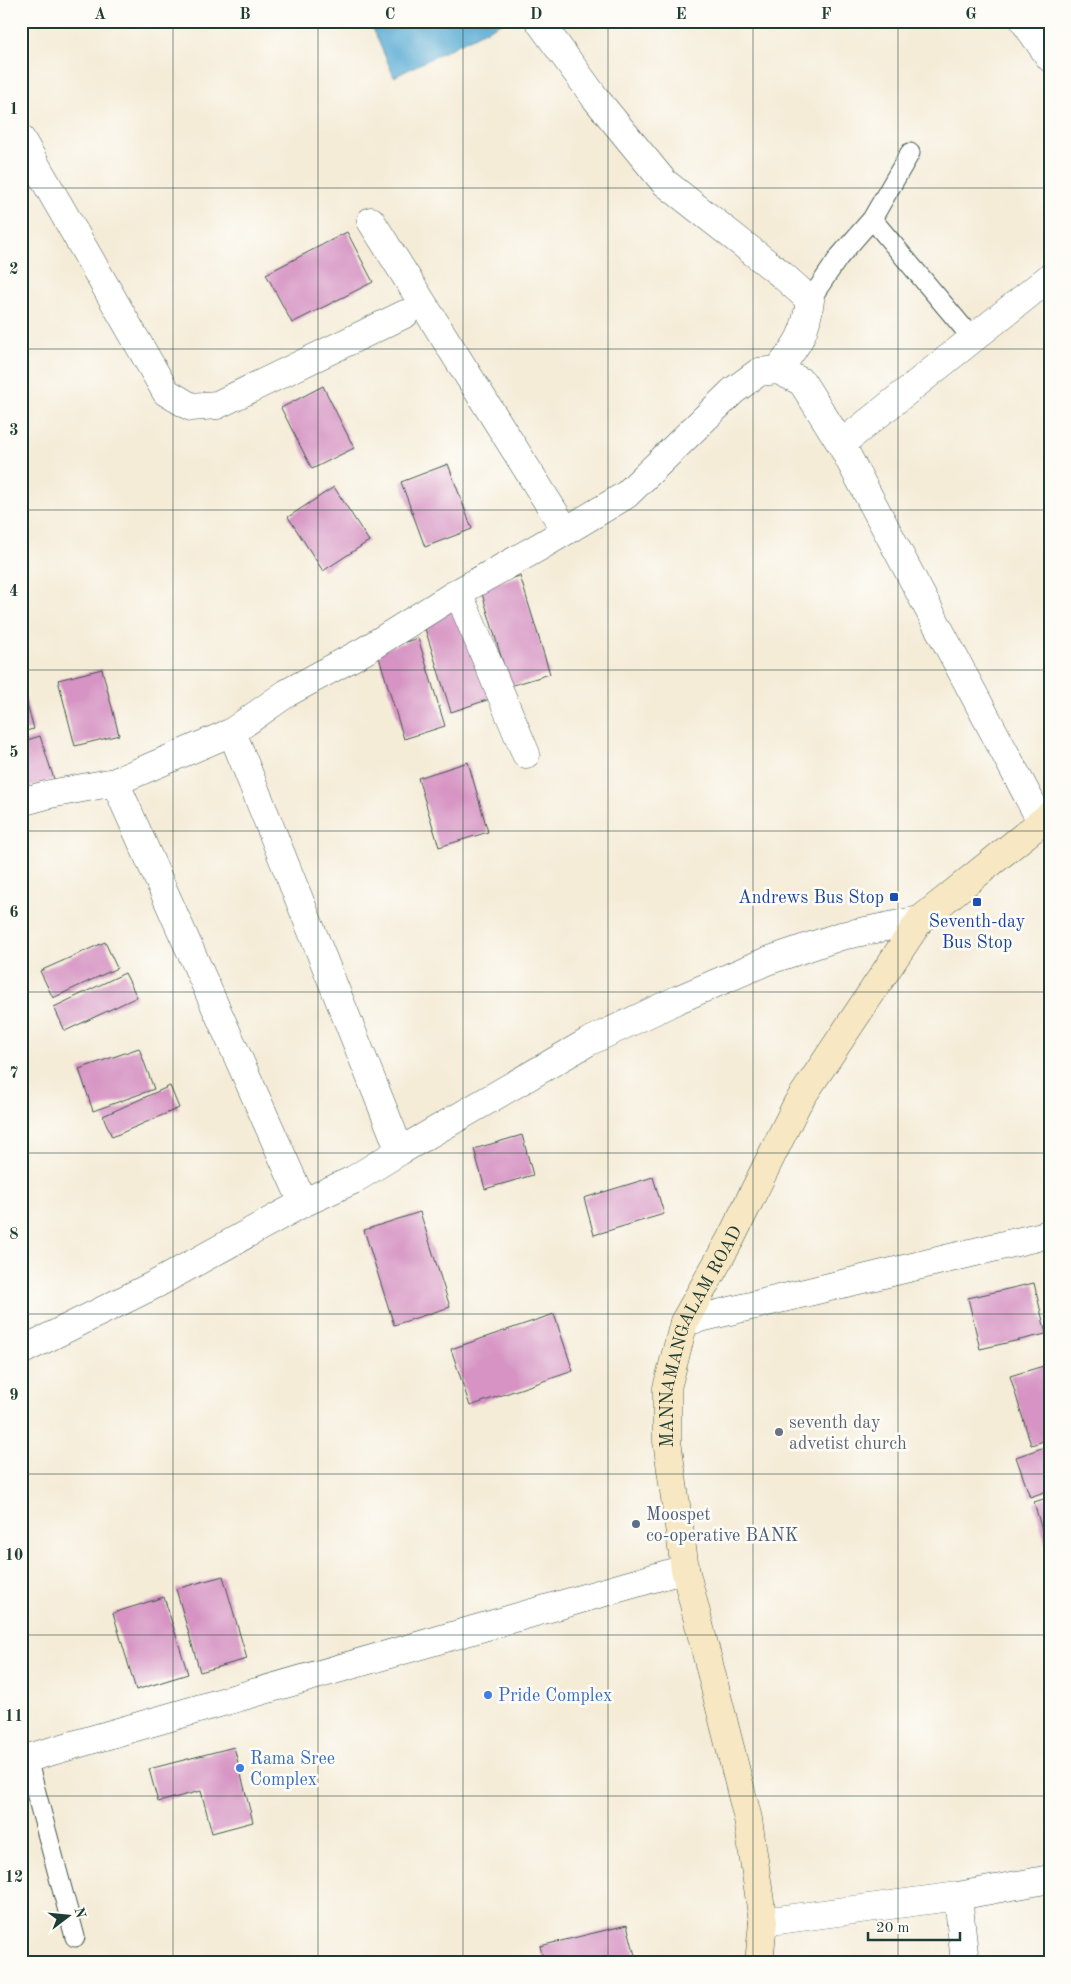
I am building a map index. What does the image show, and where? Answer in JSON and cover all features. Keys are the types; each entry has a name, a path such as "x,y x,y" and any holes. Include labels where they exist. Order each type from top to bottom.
{"main road":[{"name":"MANNAMANGALAM ROAD","path":"759,1963 762,1922 748,1819 685,1570 667,1441 667,1388 684,1322 731,1238 797,1104 920,920 1046,818"}],"street":[{"path":"539,21 596,99 664,182 781,274 810,300 807,322 798,344 778,370"},
{"path":"1024,21 1050,58"},
{"path":"21,139 166,392 191,407 217,405 405,314"},
{"path":"371,221 566,531"},
{"path":"841,444 1050,276"},
{"path":"21,802 50,794 115,782 232,732 287,693 364,651 458,592 626,495 733,391 759,372 778,370 802,382 841,444 1046,818"},
{"path":"458,592 526,754"},
{"path":"232,732 400,1151"},
{"path":"115,782 303,1203"},
{"path":"21,1351 156,1284 303,1203 353,1180 588,1042 679,999 767,961 841,936 920,920"},
{"path":"684,1322 1050,1234"},
{"path":"24,1760 685,1570"},
{"path":"762,1922 958,1896 1050,1880"},
{"path":"958,1896 965,1963"}],"lane":[{"path":"810,300 839,257 872,219 910,154"},
{"path":"872,219 972,338"},
{"path":"24,1760 75,1936"}],"water":[{"path":"371,21 505,21 394,77"}],"building":[{"path":"347,232 373,282 292,323 266,274"},
{"path":"323,386 354,448 312,469 281,408"},
{"path":"448,464 472,529 425,547 401,482"},
{"path":"334,487 369,541 323,571 288,517"},
{"path":"520,576 550,674 510,686 480,587"},
{"path":"461,607 490,699 451,712 422,619"},
{"path":"418,638 445,726 404,739 377,651"},
{"path":"102,669 119,735 75,746 58,680"},
{"path":"21,682 34,729 21,732"},
{"path":"40,736 54,779 21,790 21,742"},
{"path":"468,762 488,832 439,847 418,778"},
{"path":"105,942 117,968 53,998 40,971"},
{"path":"125,973 137,997 65,1031 54,1007"},
{"path":"139,1048 154,1089 93,1111 79,1069"},
{"path":"170,1086 179,1108 112,1137 103,1116"},
{"path":"522,1135 533,1175 485,1189 474,1149"},
{"path":"653,1177 664,1214 594,1235 584,1198"},
{"path":"420,1212 450,1307 394,1325 364,1230"},
{"path":"1034,1283 1046,1334 980,1349 968,1298"},
{"path":"554,1314 573,1371 470,1406 451,1349"},
{"path":"1050,1364 1050,1439 1031,1445 1010,1376"},
{"path":"1050,1445 1050,1490 1030,1497 1016,1457"},
{"path":"1050,1497 1050,1556 1049,1556 1034,1502"},
{"path":"223,1576 247,1659 200,1672 176,1589"},
{"path":"164,1597 188,1674 136,1690 113,1613"},
{"path":"234,1747 253,1822 212,1833 201,1791 158,1802 149,1769"},
{"path":"627,1925 637,1963 544,1963 540,1946"}],"place":[{"name":"Andrews Bus Stop","path":"894,897"},
{"name":"Seventh-day Bus Stop","path":"977,902"},
{"name":"seventh day advetist church","path":"779,1432"},
{"name":"Moospet co-operative BANK","path":"636,1524"},
{"name":"Pride Complex","path":"488,1695"},
{"name":"Rama Sree Complex","path":"240,1768"}]}
